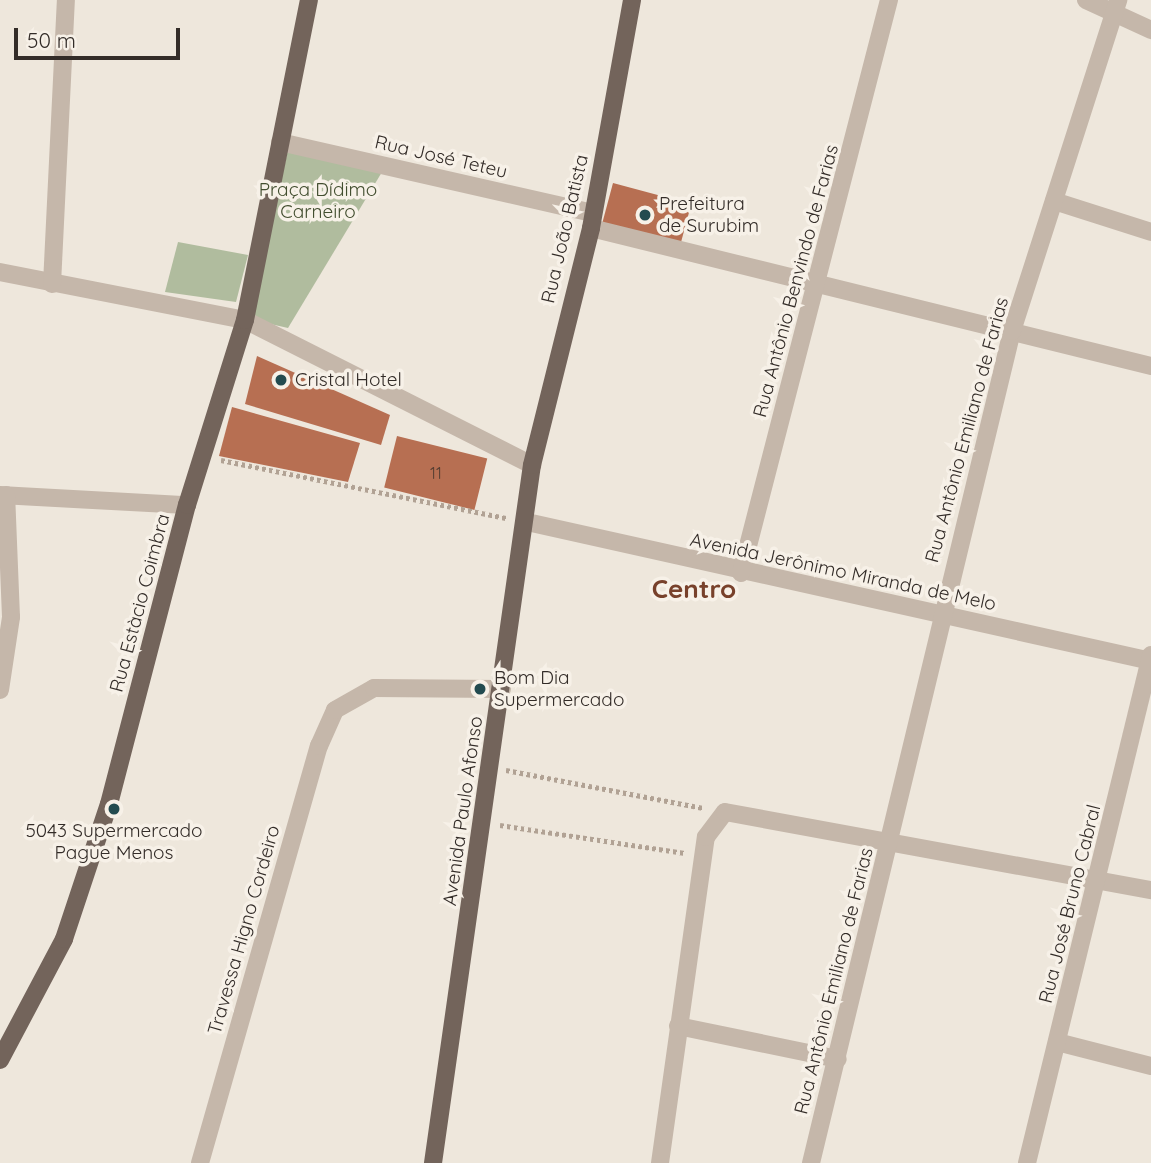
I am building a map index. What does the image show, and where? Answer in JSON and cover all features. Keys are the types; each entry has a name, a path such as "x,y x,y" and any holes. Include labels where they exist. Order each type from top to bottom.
{"main road":[{"name":"Rua Estàcio Coimbra","path":"0,1060 64,939 88,876 187,505 245,320 309,0"},
{"name":"Rua João Batista","path":"532,465 592,220 632,0"},
{"name":"Avenida Paulo Afonso","path":"433,1163 527,522 532,465"}],"street":[{"path":"52,284 66,0"},
{"name":"Rua Antônio Benvindo de Farias","path":"741,573 889,0"},
{"path":"1086,0 1115,6 1151,30"},
{"name":"Rua Antônio Emiliano de Farias","path":"811,1163 838,1059 940,615 1012,331 1115,6"},
{"name":"Rua José Teteu","path":"280,142 592,220 817,286 1151,366"},
{"path":"1054,201 1151,232"},
{"path":"0,272 245,320 532,465"},
{"path":"0,690 11,617 3,495 187,505"},
{"name":"Avenida Jerônimo Miranda de Melo","path":"527,522 741,573 1151,659"},
{"name":"Rua José Bruno Cabral","path":"1027,1163 1100,881 1151,659"},
{"name":"Travessa Higno Cordeiro","path":"201,1163 319,746 335,710 374,688 502,689"},
{"path":"660,1163 703,856 713,822 725,812 890,838 1151,890"},
{"path":"678,1026 838,1059"},
{"path":"1057,1042 1151,1066"}],"path":[{"path":"203,457 527,522"},
{"path":"490,767 725,812"},
{"path":"482,822 703,856"}],"green space":[{"name":"Praça Dídimo Carneiro","path":"288,150 382,172 288,328 249,319"},
{"path":"178,242 248,255 236,302 165,292"}],"building":[{"name":"Prefeitura de Surubim","path":"613,183 691,204 679,248 601,227"},
{"name":"Cristal Hotel","path":"257,356 390,415 381,445 245,404"},
{"path":"232,407 360,443 348,482 219,456"},
{"path":"397,436 487,458 474,510 384,487"}],"place":[{"name":"Prefeitura de Surubim","path":"645,215"},
{"name":"Cristal Hotel","path":"281,380"},
{"name":"Bom Dia Supermercado","path":"480,689"},
{"name":"5043 Supermercado Pague Menos","path":"114,809"}],"district":[{"name":"Centro","path":"694,589"}]}
